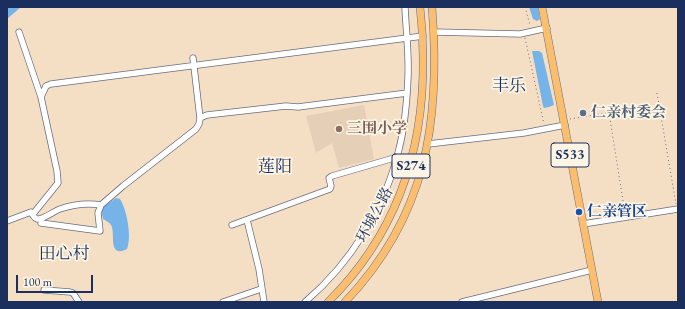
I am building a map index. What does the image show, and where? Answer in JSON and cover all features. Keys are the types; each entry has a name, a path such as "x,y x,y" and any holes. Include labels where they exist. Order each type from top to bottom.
{"main road":[{"name":"环城公路","path":"328,302 357,271 380,236 398,203 407,178 417,139 421,109 423,36 420,7"},
{"name":"环城公路","path":"345,302 375,266 397,231 418,182 428,144 434,94 434,32 432,7"},
{"name":"S533","path":"542,7 598,302"}],"street":[{"path":"305,302 336,272 360,239 380,206 397,158 402,136 407,93 408,38 405,7"},
{"path":"434,32 524,33 547,28"},
{"path":"19,32 40,96 57,171 58,183 33,214"},
{"path":"40,96 46,86 51,84 423,36"},
{"path":"41,223 100,231 98,213 101,205 194,131 199,124 200,118 193,58"},
{"path":"200,118 207,115 286,106 298,107 407,93"},
{"path":"428,144 524,133 545,129 564,123"},
{"path":"232,225 330,188 331,186 328,178 332,176 397,158 413,158"},
{"path":"7,221 31,212 35,218 38,219 62,208 88,204 101,205"},
{"path":"583,224 678,209"},
{"path":"247,220 259,269 264,302"},
{"path":"462,302 592,270"},
{"path":"223,302 261,289"},
{"path":"44,290 73,293 78,302"}],"path":[{"path":"525,7 532,32"},
{"path":"524,33 545,129"},
{"path":"657,93 678,209"},
{"path":"564,123 636,108"},
{"path":"609,113 626,217"}],"shaded area":[{"name":"三围小学","path":"364,105 374,159 339,168 332,143 316,153 306,116"}],"water":[{"path":"7,7 21,7 7,19"},
{"path":"529,7 538,7 540,19 537,21 533,19"},
{"path":"532,51 539,51 542,53 554,105 549,107 544,108 543,106"},
{"path":"116,198 120,199 123,204 127,216 129,231 127,249 121,251 114,248 112,228 108,222 103,219 101,208"}],"place":[{"name":"仁亲村委会","path":"583,113"},
{"name":"三围小学","path":"339,129"},
{"name":"仁亲管区","path":"579,212"}],"district":[{"name":"丰乐","path":"509,86"},
{"name":"莲阳","path":"275,167"},
{"name":"田心村","path":"64,254"}]}
